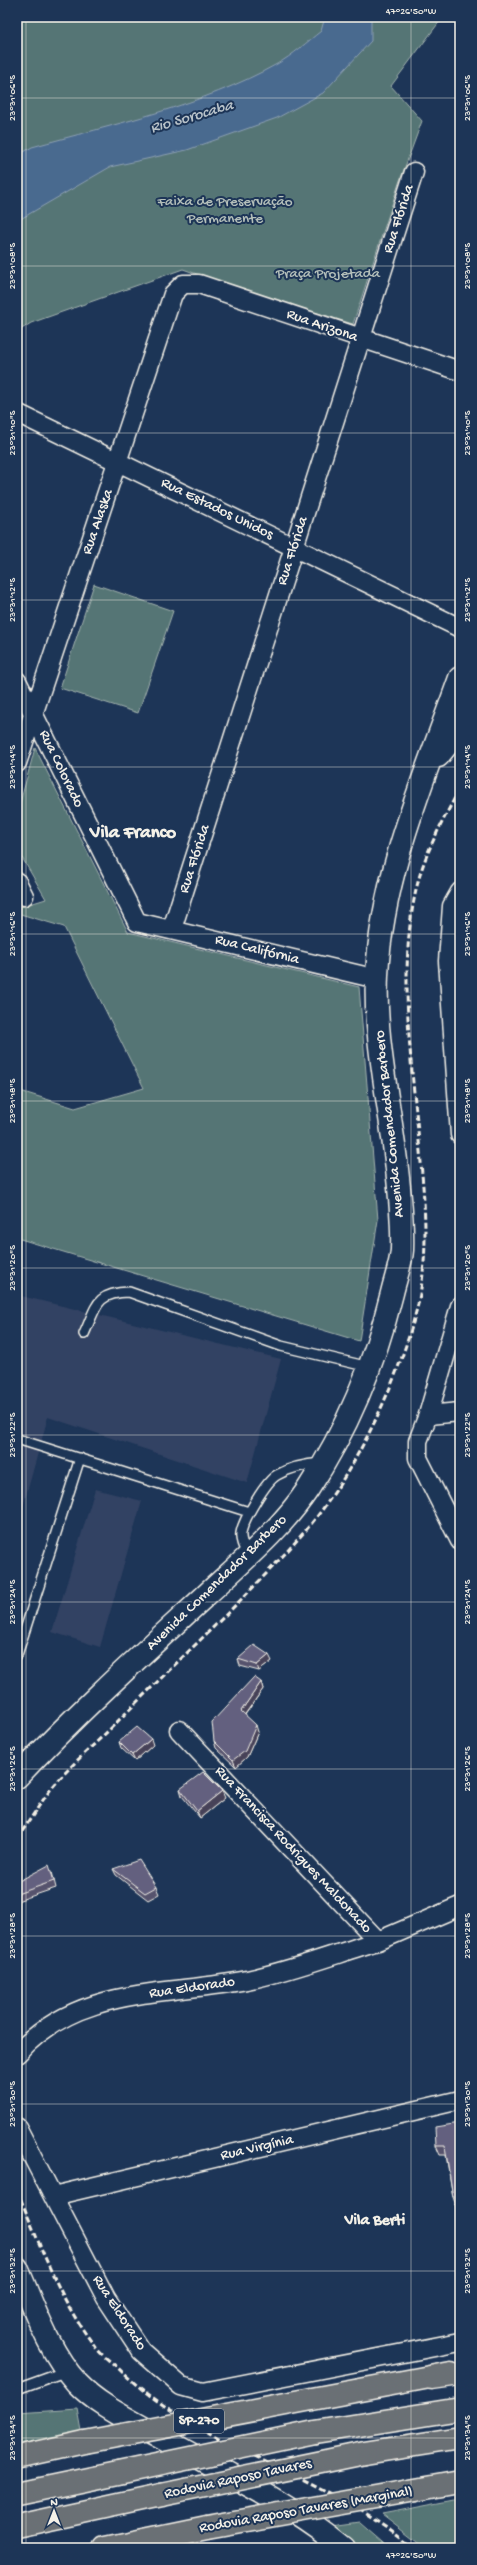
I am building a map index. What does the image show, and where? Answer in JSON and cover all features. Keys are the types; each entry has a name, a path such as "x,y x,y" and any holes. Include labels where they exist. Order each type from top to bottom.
{"highway":[{"name":"SP-270","path":"17,2456 85,2442 460,2373"},
{"name":"Rodovia Raposo Tavares","path":"17,2494 315,2432 460,2408"},
{"name":"Rodovia Raposo Tavares","path":"17,2526 365,2453 460,2438"},
{"name":"Rodovia Raposo Tavares (Marginal)","path":"105,2548 207,2527 460,2482"}],"main road":[{"name":"Avenida Comendador Barbero","path":"17,1777 109,1686 269,1536 307,1492 324,1463 362,1387 382,1330 402,1252 398,1173 380,1031 377,979 386,900 428,769 460,678"},
{"name":"Avenida Comendador Barbero","path":"428,769 460,729"},
{"path":"17,2268 46,2335 77,2383 109,2408 294,2513 344,2548"}],"street":[{"name":"Rua Flórida","path":"172,929 414,172"},
{"name":"Rua Arizona","path":"183,284 199,284 360,339 460,371"},
{"name":"Rua Alaska","path":"17,763 173,294 183,284"},
{"name":"Rua Estados Unidos","path":"17,413 294,546 460,628"},
{"name":"Rua Colorado","path":"17,682 34,713 137,922"},
{"path":"460,892 452,906 448,961 457,1046 460,1135"},
{"name":"Rua Califórnia","path":"137,922 172,929 377,979"},
{"path":"460,1306 428,1415 418,1441 418,1458 460,1541"},
{"path":"428,1415 460,1412"},
{"name":"Rua Francisca Rodrigues Maldonado","path":"179,1730 378,1941 460,1906"},
{"name":"Rua Eldorado","path":"17,2054 30,2039 55,2021 103,2001 248,1980 378,1941"},
{"name":"Rua Virgínia","path":"53,2196 460,2100"},
{"name":"Rua Eldorado","path":"17,2127 106,2298 141,2351 181,2386 203,2392 460,2342"}],"lane":[{"path":"84,1334 100,1299 113,1293 129,1292 282,1346 369,1367"},
{"path":"17,1439 249,1512"},
{"path":"17,1655 80,1458"},
{"path":"248,1556 241,1536 249,1512 275,1476 302,1465 324,1463"},
{"path":"17,2389 68,2371"}],"shaded area":[{"path":"17,1295 281,1359 247,1483 48,1417 17,1528"},
{"path":"95,1489 142,1501 100,1647 52,1632"}],"green space":[{"path":"17,17 443,17 391,86 422,121 399,183 353,324 233,287 183,269 31,323 17,332"},
{"path":"94,584 173,611 138,713 60,688"},
{"path":"35,748 128,932 359,987 378,1220 359,1341 17,1238 17,1090 75,1108 144,1088 64,927 17,913 17,908 46,899 17,849 17,814"},
{"path":"78,2409 82,2431 17,2445 17,2413"},
{"path":"460,2499 460,2548 426,2548 382,2514"},
{"path":"360,2522 390,2548 359,2548 331,2526"}],"water":[{"name":"Rio Sorocaba","path":"325,17 371,17 371,41 323,93 277,118 187,150 110,167 17,221 17,156 32,147 126,122 188,103 248,79 289,57 321,31"}],"building":[{"path":"254,1645 269,1655 257,1665 238,1659"},
{"path":"254,1677 261,1682 241,1711 256,1725 245,1751 233,1760 214,1741 212,1722"},
{"path":"137,1727 151,1739 132,1755 119,1742"},
{"path":"203,1772 222,1791 197,1811 180,1789"},
{"path":"139,1860 156,1887 145,1893 113,1869"},
{"path":"49,1865 54,1881 17,1894 17,1882"},
{"path":"460,2123 460,2196 453,2197 445,2146 436,2146 435,2127"}],"railway":[{"path":"17,1839 51,1789 67,1771 238,1603 306,1530 342,1481 359,1453 388,1393 410,1333 418,1304 422,1284 425,1243 421,1161 408,1011 408,945 412,913 421,870 436,834 460,788"},
{"path":"17,2191 42,2251 70,2309 96,2348 105,2357 151,2396 187,2420 225,2441 342,2500 379,2522 414,2548"}],"district":[{"name":"Vila Franco","path":"133,833"},
{"name":"Vila Berti","path":"375,2221"}],"park label":[{"name":"Faixa de Preservação Permanente","path":"225,210"},
{"name":"Praça Projetada","path":"328,274"}]}
